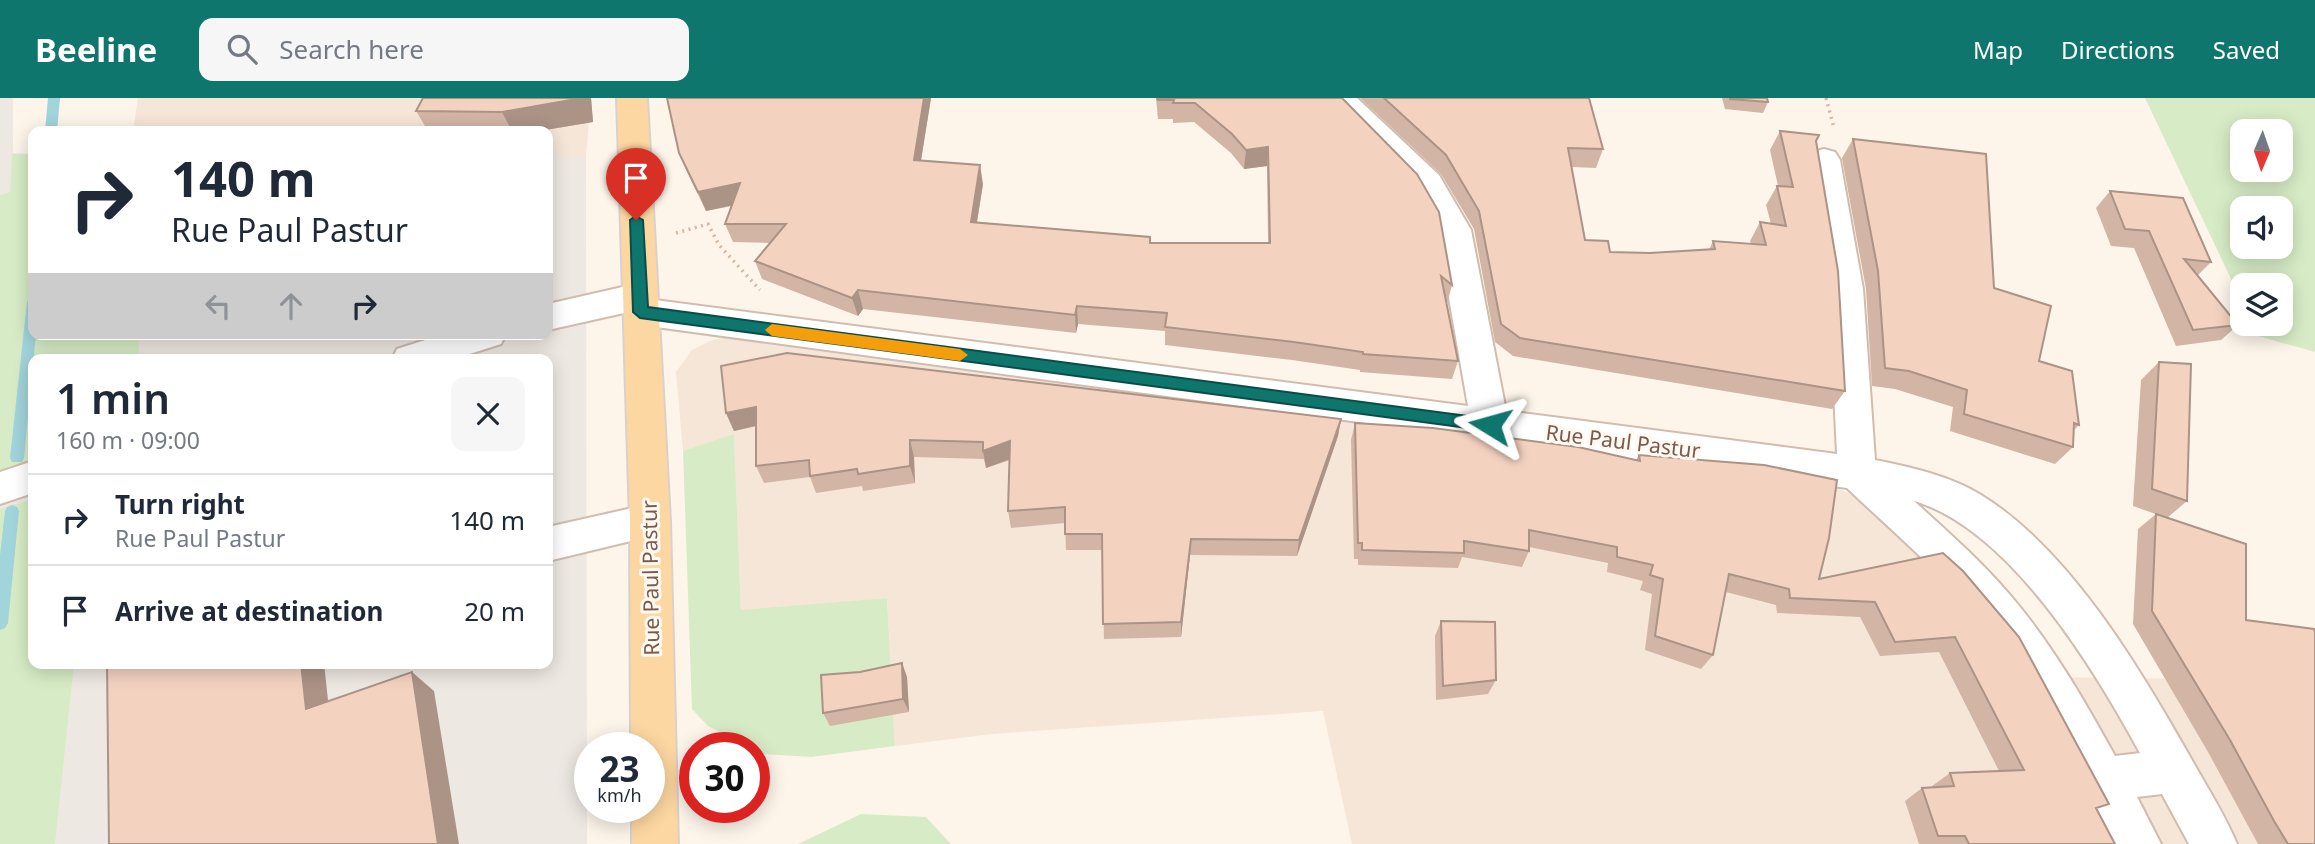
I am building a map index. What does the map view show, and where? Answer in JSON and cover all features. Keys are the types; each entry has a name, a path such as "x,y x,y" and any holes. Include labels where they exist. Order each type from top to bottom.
{"main road":[{"name":"Rue Paul Pastur","path":"632,98 650,521 655,844"}],"street":[{"path":"1338,98 1427,183 1454,230 1490,425"},
{"path":"1824,160 1846,289 1857,473 1994,606 2029,652 2061,702 2138,844"},
{"path":"553,316 640,304"},
{"name":"Rue Paul Pastur","path":"640,304 1490,425 1857,473 1905,482 1935,492 1960,503 1998,530 2046,576 2082,619 2117,671 2214,844"},
{"path":"426,354 469,340"},
{"path":"0,488 28,479"},
{"path":"553,543 650,521"},
{"path":"2103,779 2173,771"}],"path":[{"path":"637,243 708,224 719,245 765,295"}],"shaded area":[{"path":"0,98 13,98 13,153 28,154 28,340 553,340 553,157 586,157 587,732 574,732 574,823 587,823 587,844 0,844"},
{"path":"138,98 591,98 586,157 553,157 553,126 134,126"},
{"path":"736,335 1824,483 1863,499 1894,519 2037,677 2315,680 2315,844 1352,844 1323,711 992,734 895,746 887,598 741,611 734,435 683,451 676,372 692,350 710,341"}],"green space":[{"path":"2145,98 2315,98 2315,352 2258,336 2293,336 2293,273 2230,273 2230,277"},
{"path":"12,154 28,154 28,340 138,340 139,354 28,354 28,462 0,471 0,195 10,192"},
{"path":"734,434 741,610 887,598 895,746 811,757 770,754 770,732 720,732 708,726 692,709 683,451"},
{"path":"28,501 28,669 73,669 55,844 0,844 0,509"},
{"path":"861,814 926,817 951,844 798,844"}],"building":[{"path":"423,98 582,98 502,112 416,111"},
{"path":"667,98 924,98 914,160 980,165 971,222 1150,237 1150,243 1270,243 1268,147 1246,150 1232,134 1195,103 1173,103 1174,100 1157,98 1342,98 1417,174 1439,212 1452,285 1441,276 1458,361 1363,354 1294,342 1165,327 1167,313 1077,306 1075,315 858,290 852,298 755,261 786,224 725,224 740,183 698,192 679,153"},
{"path":"1384,98 1589,98 1603,149 1568,148 1585,240 1608,241 1610,252 1650,253 1715,249 1713,241 1766,245 1760,222 1786,226 1777,186 1793,187 1780,131 1819,135 1816,141 1838,271 1845,391 1520,338 1501,324 1479,211 1446,155"},
{"path":"1767,98 1768,102 1730,99"},
{"path":"1853,139 1986,154 1994,288 2051,306 2039,361 2072,371 2079,425 2074,423 2073,447 1964,414 1967,390 1909,371 1885,368 1878,271"},
{"path":"2110,191 2183,198 2211,262 2184,259 2230,315 2230,326 2193,330 2149,231 2125,229"},
{"path":"787,353 1341,419 1299,540 1191,539 1181,622 1103,624 1102,534 1065,534 1065,507 1008,511 1010,441 983,451 983,442 910,440 910,466 858,474 857,469 810,476 809,460 756,466 756,407 726,413 721,366"},
{"path":"2159,362 2191,364 2187,501 2152,489"},
{"path":"1355,423 1433,428 1578,447 1640,461 1639,455 1764,465 1837,480 1829,538 1819,579 1943,553 1963,571 2019,637 2109,804 2096,808 2115,844 1969,844 1965,836 1938,836 1922,788 1954,786 1950,773 2024,770 1955,637 1895,642 1875,602 1790,598 1789,589 1729,574 1713,655 1655,636 1663,579 1650,575 1653,565 1617,557 1617,547 1529,530 1529,551 1464,541 1464,553 1362,550 1362,543 1358,543"},
{"path":"2156,514 2246,544 2246,620 2314,629 2315,844 2288,844 2230,740 2152,611"},
{"path":"1441,621 1495,622 1496,680 1443,686"},
{"path":"902,663 903,699 823,713 821,675 860,672"},
{"path":"107,669 302,669 306,709 412,672 438,844 109,844"}],"waterway":[{"path":"51,126 54,98"},
{"path":"17,458 29,340"},
{"path":"0,623 12,511"}],"slow traffic":[{"path":"772,330 960,355"}],"route":[{"path":"636,220 640,312 1490,425"}]}
